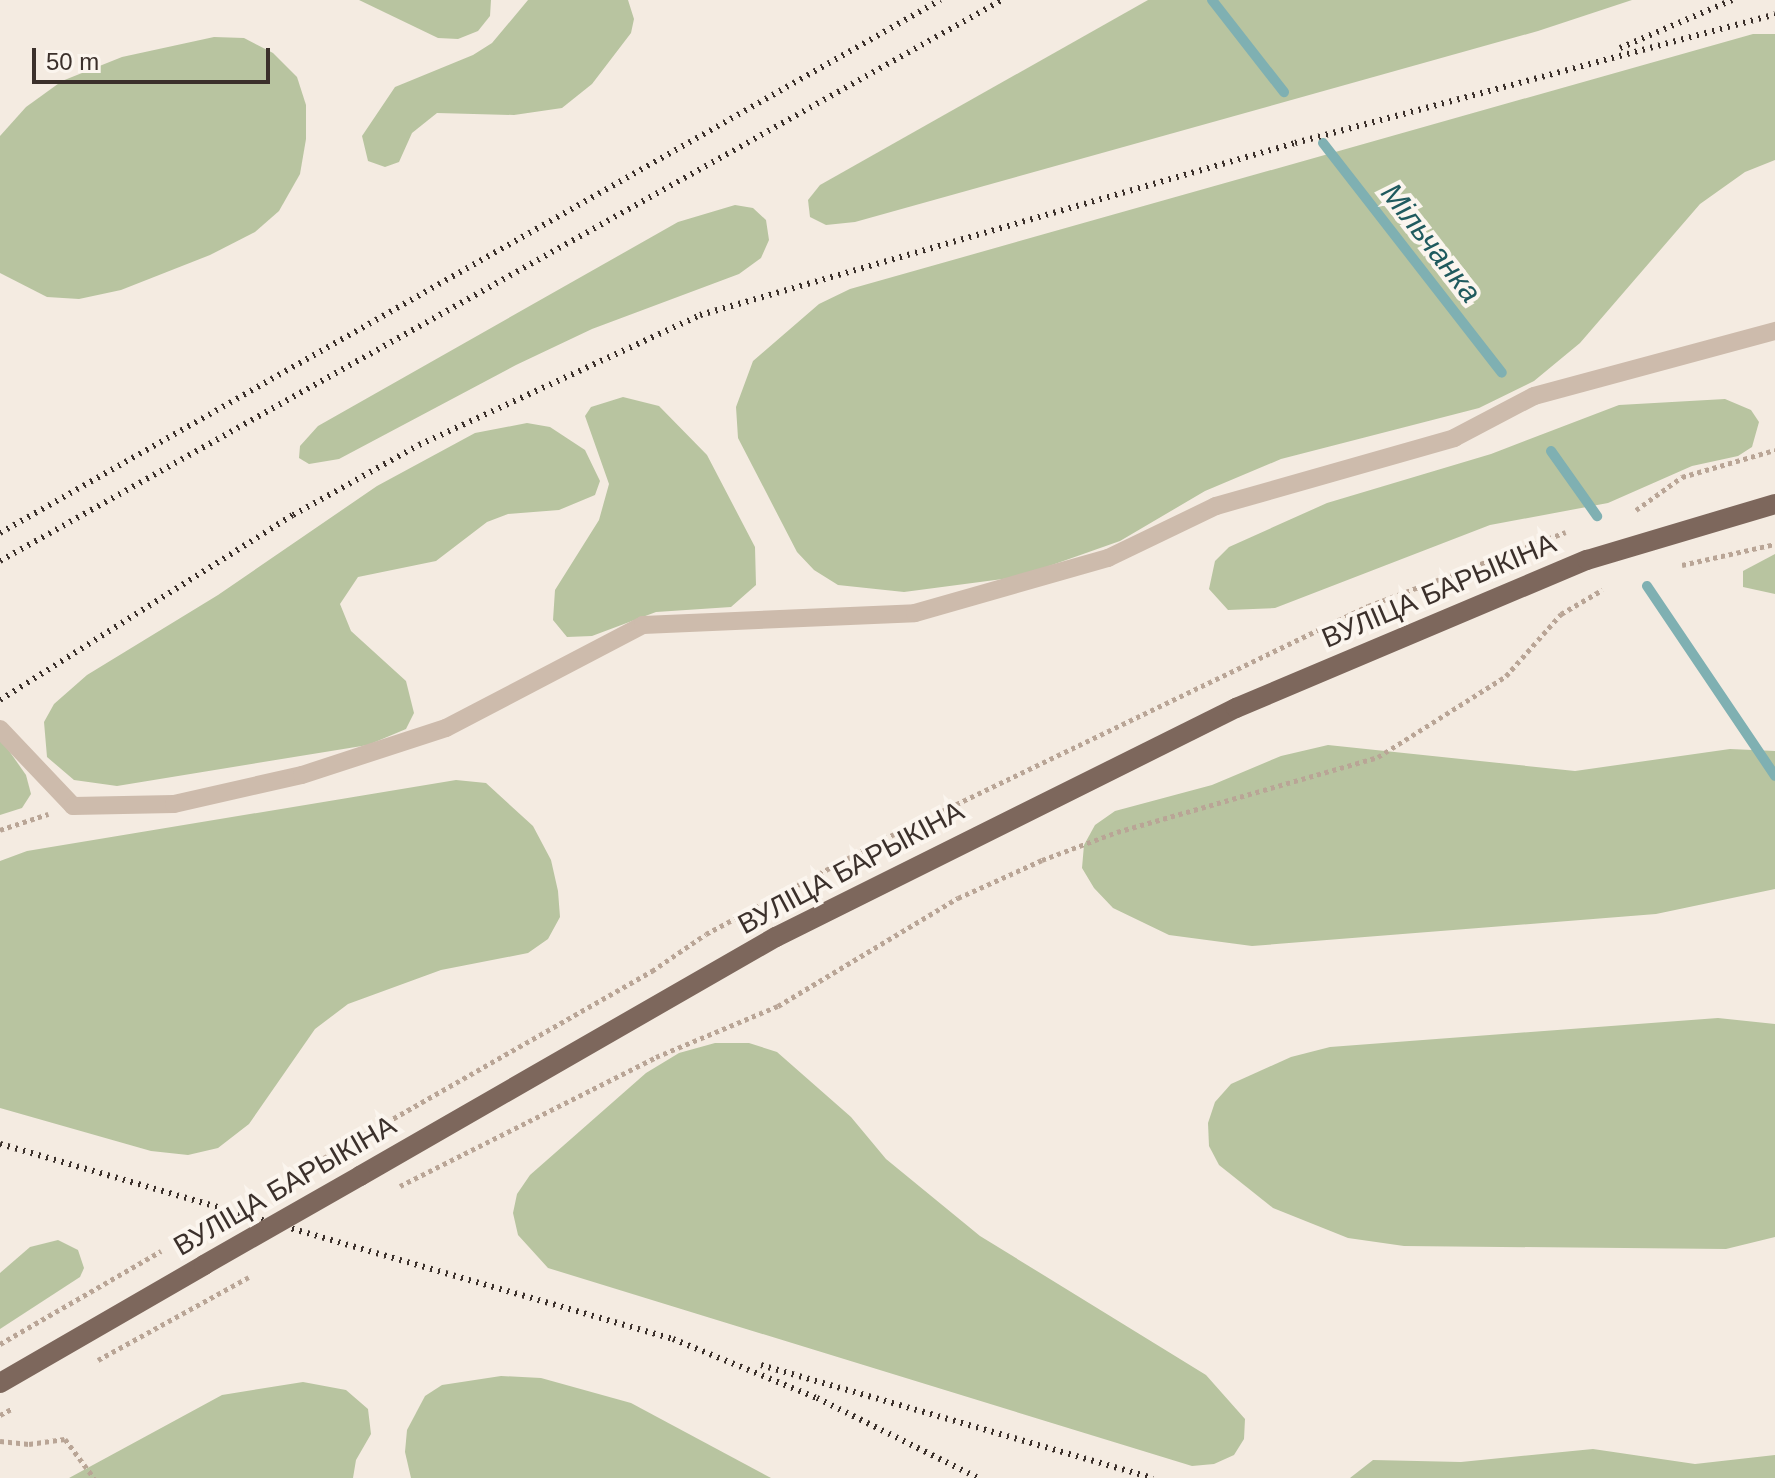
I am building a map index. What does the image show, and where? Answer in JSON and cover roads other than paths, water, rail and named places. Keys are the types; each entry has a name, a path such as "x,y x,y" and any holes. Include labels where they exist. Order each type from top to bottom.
{"main road":[{"name":"ВУЛІЦА БАРЫКІНА","path":"0,1383 776,937 1209,720 1587,560 1775,504"}],"lane":[{"path":"0,729 73,806 174,804 302,775 446,728 643,625 915,613 1108,558 1216,506 1454,438 1534,396 1775,331"}],"waterway":[{"name":"Мільчанка","path":"1212,0 1284,92"},
{"name":"Мільчанка","path":"1323,143 1502,373"},
{"name":"Мільчанка","path":"1551,451 1597,516"},
{"name":"Мільчанка","path":"1647,586 1775,776"}],"railway":[{"path":"0,533 940,0"},
{"path":"0,561 1002,0"},
{"path":"1620,48 1732,0"},
{"path":"0,700 293,515 419,445 700,315 1295,143 1775,14"},
{"path":"0,1144 673,1339 817,1398 978,1478"},
{"path":"761,1365 1153,1478"}]}
